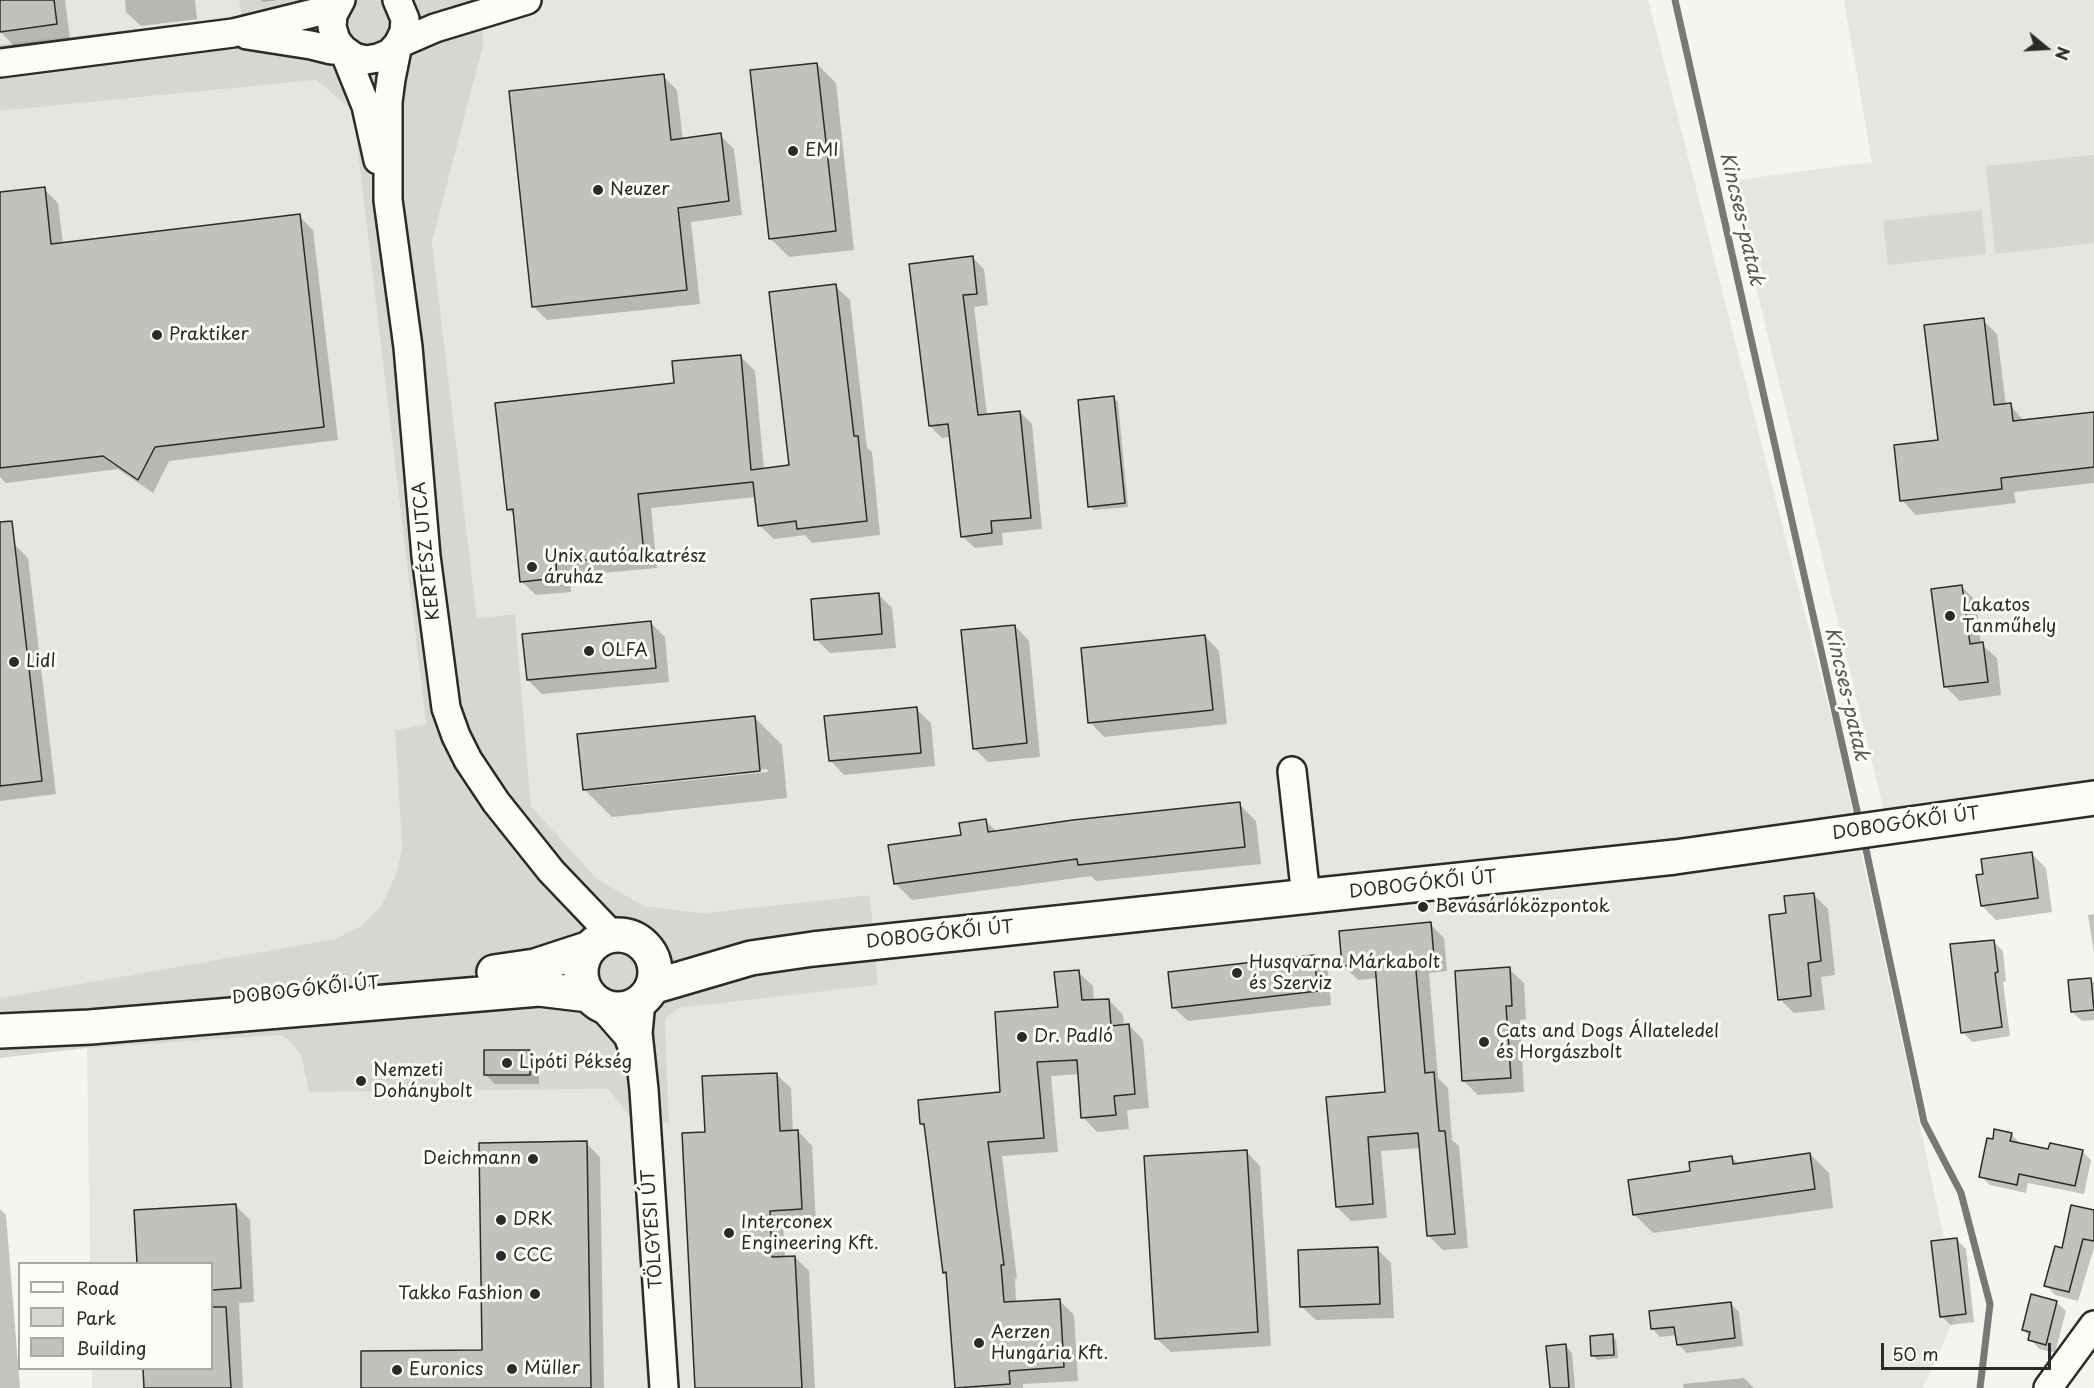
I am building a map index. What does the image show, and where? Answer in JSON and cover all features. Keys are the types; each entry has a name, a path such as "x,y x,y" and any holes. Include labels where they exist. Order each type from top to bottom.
{"main road":[{"name":"DOBOGÓKŐI ÚT","path":"651,955 751,958 858,944 1675,857 2094,798"},
{"path":"622,936 634,939 651,955 655,974 646,994 623,1009 612,1009 594,1000 583,985 581,972 584,959 600,942 622,936"},
{"name":"DOBOGÓKŐI ÚT","path":"11,1030 254,996 524,968 600,942"},
{"name":"DOBOGÓKŐI ÚT","path":"646,994 751,958"},
{"name":"DOBOGÓKŐI ÚT","path":"11,1030 125,1024 539,988 594,1000"}],"street":[{"name":"KERTÉSZ UTCA","path":"388,200 390,79 404,32 405,19 397,0"},
{"path":"233,33 343,50 354,57 372,59 390,53 399,44 435,28 527,0"},
{"name":"KERTÉSZ UTCA","path":"339,1 333,15 332,27 366,106 370,133 388,200 408,347 426,556 446,708 456,736 496,802 551,871 600,942"},
{"path":"0,63 233,33 314,13 339,1"},
{"path":"1292,771 1306,897"},
{"name":"TÖLGYESI ÚT","path":"646,994 638,1033 664,1388"},
{"name":"TÖLGYESI ÚT","path":"594,1000 628,1036 641,1069"},
{"path":"2048,1388 2094,1325"}],"shaded area":[{"path":"0,0 239,0 243,18 0,44"},
{"path":"478,0 1648,0 1836,736 1959,1308 1923,1388 92,1388 92,1370 213,1370 213,1262 90,1262 87,1048 280,1035 290,1041 301,1055 309,1092 608,1089 636,1124 669,1123 665,1019 678,1007 878,985 870,895 703,913 644,906 597,879 531,806 515,614 477,618 432,242 484,42"},
{"path":"1844,0 2094,0 2094,798 1888,827 1730,181 1872,162"},
{"path":"316,80 353,111 426,724 395,730 402,849 396,874 381,906 361,926 336,939 0,998 0,111"}],"green space":[{"path":"239,0 478,0 484,42 432,242 477,618 515,614 531,806 597,879 644,906 703,913 870,895 878,985 678,1008 665,1019 669,1123 636,1124 608,1089 309,1092 301,1055 290,1041 280,1035 87,1048 0,1058 0,998 335,939 361,926 381,906 396,874 402,849 395,730 426,724 353,111 316,80 0,111 0,44 242,18"},
{"path":"2094,155 2094,243 1995,254 1986,166"},
{"path":"1982,210 1986,254 1888,265 1883,221"}],"building":[{"path":"0,0 54,0 57,24 0,32"},
{"name":"EMI","path":"817,63 836,231 769,239 750,70"},
{"name":"Neuzer","path":"664,74 671,140 721,133 729,201 678,208 687,290 532,307 509,91"},
{"name":"Praktiker","path":"45,187 51,244 300,214 324,427 155,447 138,480 103,456 0,468 0,192"},
{"path":"973,256 977,294 963,295 978,415 1020,411 1031,518 991,521 992,533 961,537 948,424 929,426 909,264"},
{"path":"836,284 854,436 858,436 867,521 797,529 796,521 758,526 753,482 638,494 644,554 556,563 557,578 520,582 513,509 507,510 495,403 674,383 672,361 741,355 751,470 789,465 769,292"},
{"path":"1984,318 1994,405 2011,403 2013,421 2094,412 2094,467 2001,478 2002,489 1900,501 1894,445 1938,440 1924,325"},
{"path":"1114,396 1125,503 1088,507 1078,400"},
{"name":"Lidl","path":"12,521 42,781 0,786 0,522"},
{"name":"Lakatos Tanműhely","path":"1962,585 1970,644 1983,642 1988,682 1944,687 1931,589"},
{"path":"879,593 882,634 814,640 811,599"},
{"name":"OLFA","path":"651,621 656,668 527,680 522,634"},
{"path":"1015,625 1027,743 973,749 961,630"},
{"path":"1205,635 1213,710 1088,723 1081,648"},
{"path":"917,707 921,753 829,761 824,716"},
{"path":"755,716 760,771 583,790 577,734"},
{"path":"1240,802 1245,847 1078,865 1077,859 894,884 888,845 961,835 959,823 986,819 988,832 1073,820"},
{"path":"2032,852 2038,898 1981,906 1976,875 1983,874 1981,859"},
{"path":"1814,893 1821,961 1808,963 1811,996 1778,1000 1769,915 1786,913 1784,896"},
{"path":"1431,922 1434,957 1415,959 1425,1073 1434,1072 1439,1131 1445,1131 1455,1234 1427,1236 1418,1133 1368,1137 1373,1204 1336,1207 1326,1097 1385,1092 1375,963 1342,966 1339,931"},
{"path":"1994,940 1998,972 1995,973 2002,1027 1961,1033 1950,944"},
{"path":"1314,955 1318,991 1172,1008 1168,972"},
{"name":"Cats and Dogs Állateledel és Horgászbolt","path":"1510,967 1512,1006 1506,1006 1511,1078 1462,1081 1455,971"},
{"path":"1079,970 1082,1000 1109,999 1111,1026 1129,1024 1135,1094 1114,1096 1116,1115 1081,1118 1077,1060 1037,1062 1044,1138 988,1142 1004,1265 1001,1265 1004,1302 1060,1299 1064,1367 1009,1371 1010,1384 955,1388 946,1272 943,1273 924,1124 920,1124 918,1100 1000,1092 995,1012 1058,1007 1054,972"},
{"path":"2091,978 2094,1010 2071,1012 2068,980"},
{"name":"Lipóti Pékség","path":"484,1050 530,1050 530,1075 484,1075"},
{"name":"Interconex Engineering Kft.","path":"777,1073 780,1131 798,1130 802,1209 770,1211 772,1257 795,1256 802,1388 695,1388 682,1133 705,1132 702,1076"},
{"path":"1994,1129 2012,1133 2010,1141 2048,1149 2050,1143 2083,1150 2075,1186 2019,1174 2017,1185 1979,1177 1987,1138 1993,1139"},
{"path":"587,1141 591,1388 361,1388 361,1351 482,1350 479,1143"},
{"path":"1247,1150 1258,1332 1155,1339 1144,1156"},
{"path":"1810,1153 1815,1189 1633,1215 1628,1180 1690,1171 1689,1162 1732,1156 1733,1164"},
{"path":"236,1204 241,1288 213,1290 213,1262 137,1262 134,1210"},
{"path":"2071,1205 2094,1210 2094,1241 2083,1239 2069,1292 2044,1286 2055,1246 2062,1248"},
{"path":"1957,1238 1966,1314 1940,1317 1931,1241"},
{"path":"1378,1247 1380,1304 1300,1307 1298,1250"},
{"path":"2031,1294 2057,1301 2046,1345 2028,1340 2030,1332 2022,1330"},
{"path":"1731,1302 1735,1338 1677,1345 1674,1327 1651,1329 1649,1311"},
{"path":"213,1307 226,1307 231,1388 144,1388 143,1370 213,1370"},
{"path":"1613,1334 1614,1355 1591,1356 1590,1336"},
{"path":"1566,1344 1569,1388 1550,1388 1546,1346"}],"waterway":[{"name":"Kincses-patak","path":"1675,0 1860,824"},
{"name":"Kincses-patak","path":"1864,840 1924,1122 1961,1193 1990,1304 1980,1388"}],"place":[{"name":"EMI","path":"793,151"},
{"name":"Neuzer","path":"598,190"},
{"name":"Praktiker","path":"157,335"},
{"name":"Unix autóalkatrész áruház","path":"532,567"},
{"name":"Lakatos Tanműhely","path":"1950,616"},
{"name":"OLFA","path":"589,651"},
{"name":"Lidl","path":"14,662"},
{"name":"Bevásárlóközpontok","path":"1423,907"},
{"name":"Husqvarna Márkabolt és Szerviz","path":"1237,973"},
{"name":"Dr. Padló","path":"1022,1037"},
{"name":"Cats and Dogs Állateledel és Horgászbolt","path":"1484,1042"},
{"name":"Lipóti Pékség","path":"507,1063"},
{"name":"Nemzeti Dohánybolt","path":"361,1081"},
{"name":"Deichmann","path":"533,1159"},
{"name":"DRK","path":"501,1220"},
{"name":"Interconex Engineering Kft.","path":"729,1233"},
{"name":"CCC","path":"501,1256"},
{"name":"Takko Fashion","path":"535,1294"},
{"name":"Aerzen Hungária Kft.","path":"979,1343"},
{"name":"Müller","path":"512,1369"},
{"name":"Euronics","path":"397,1370"}]}
